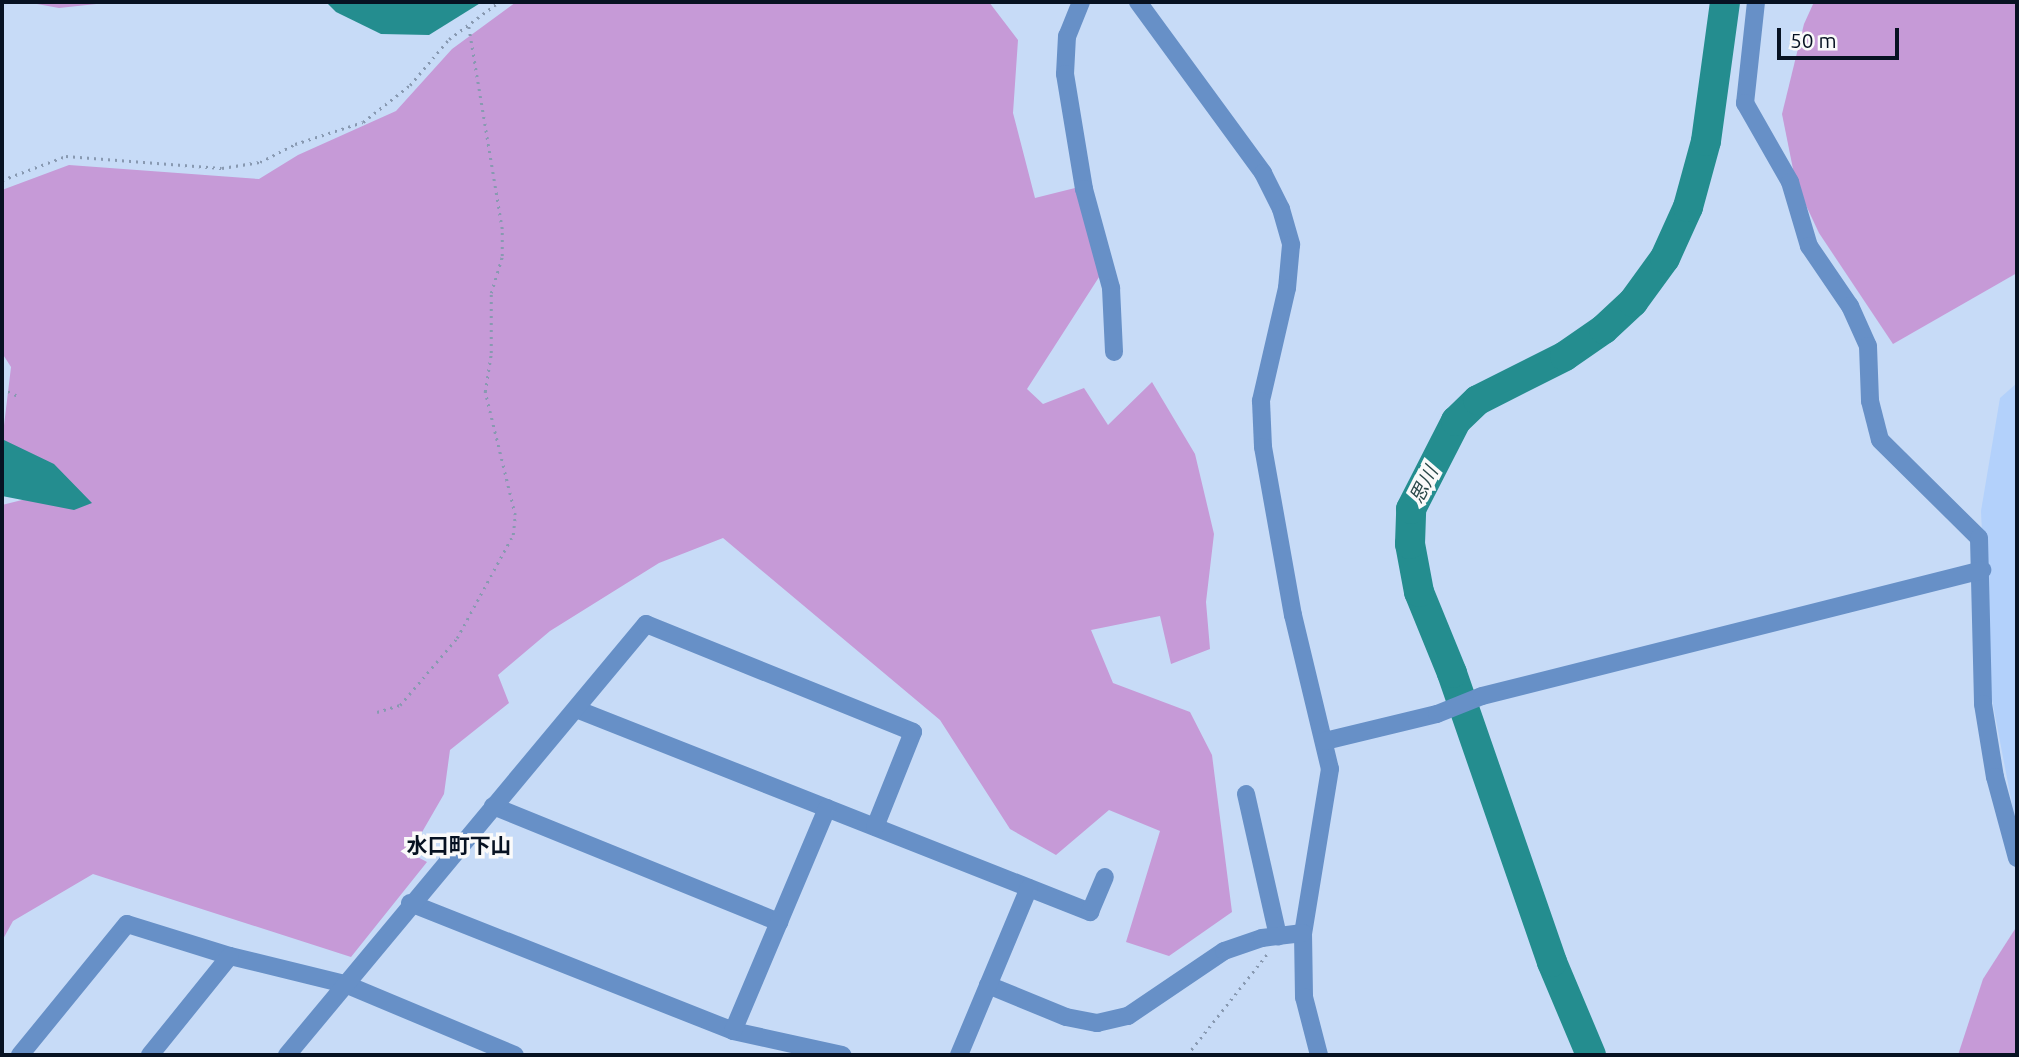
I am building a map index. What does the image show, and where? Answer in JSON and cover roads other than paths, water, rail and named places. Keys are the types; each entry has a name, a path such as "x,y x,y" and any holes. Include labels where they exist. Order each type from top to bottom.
{"street":[{"path":"1081,2 1067,36 1065,74 1084,189 1111,288 1114,352"},
{"path":"1138,2 1263,173 1281,209 1291,245 1287,288 1261,401 1264,447 1293,615 1330,769 1303,933 1304,997 1319,1055"},
{"path":"1756,2 1745,103 1790,182 1809,246 1850,306 1868,346 1870,401 1880,440 1979,538 1982,570 1983,704 1995,777 2017,858"},
{"path":"1325,741 1437,714 1482,696 1982,570"},
{"path":"287,1055 410,903 646,624 913,732 875,827"},
{"path":"576,709 1090,912 1105,877"},
{"path":"1246,794 1278,936"},
{"path":"494,806 779,922"},
{"path":"733,1031 827,808"},
{"path":"959,1055 1029,888"},
{"path":"410,903 733,1031 842,1055"},
{"path":"20,1055 127,924 230,956 345,984 515,1055"},
{"path":"988,985 1066,1017 1097,1023 1128,1016 1224,951 1278,936 1303,933"},
{"path":"150,1055 230,956"}],"waterway":[{"name":"思川","path":"1591,1055 1552,962 1452,673 1419,592 1410,544 1411,509 1456,421 1478,400 1565,356 1604,329 1633,302 1665,258 1688,207 1706,141 1725,2"}],"district":[{"name":"水口町下山","path":"459,845"}]}
